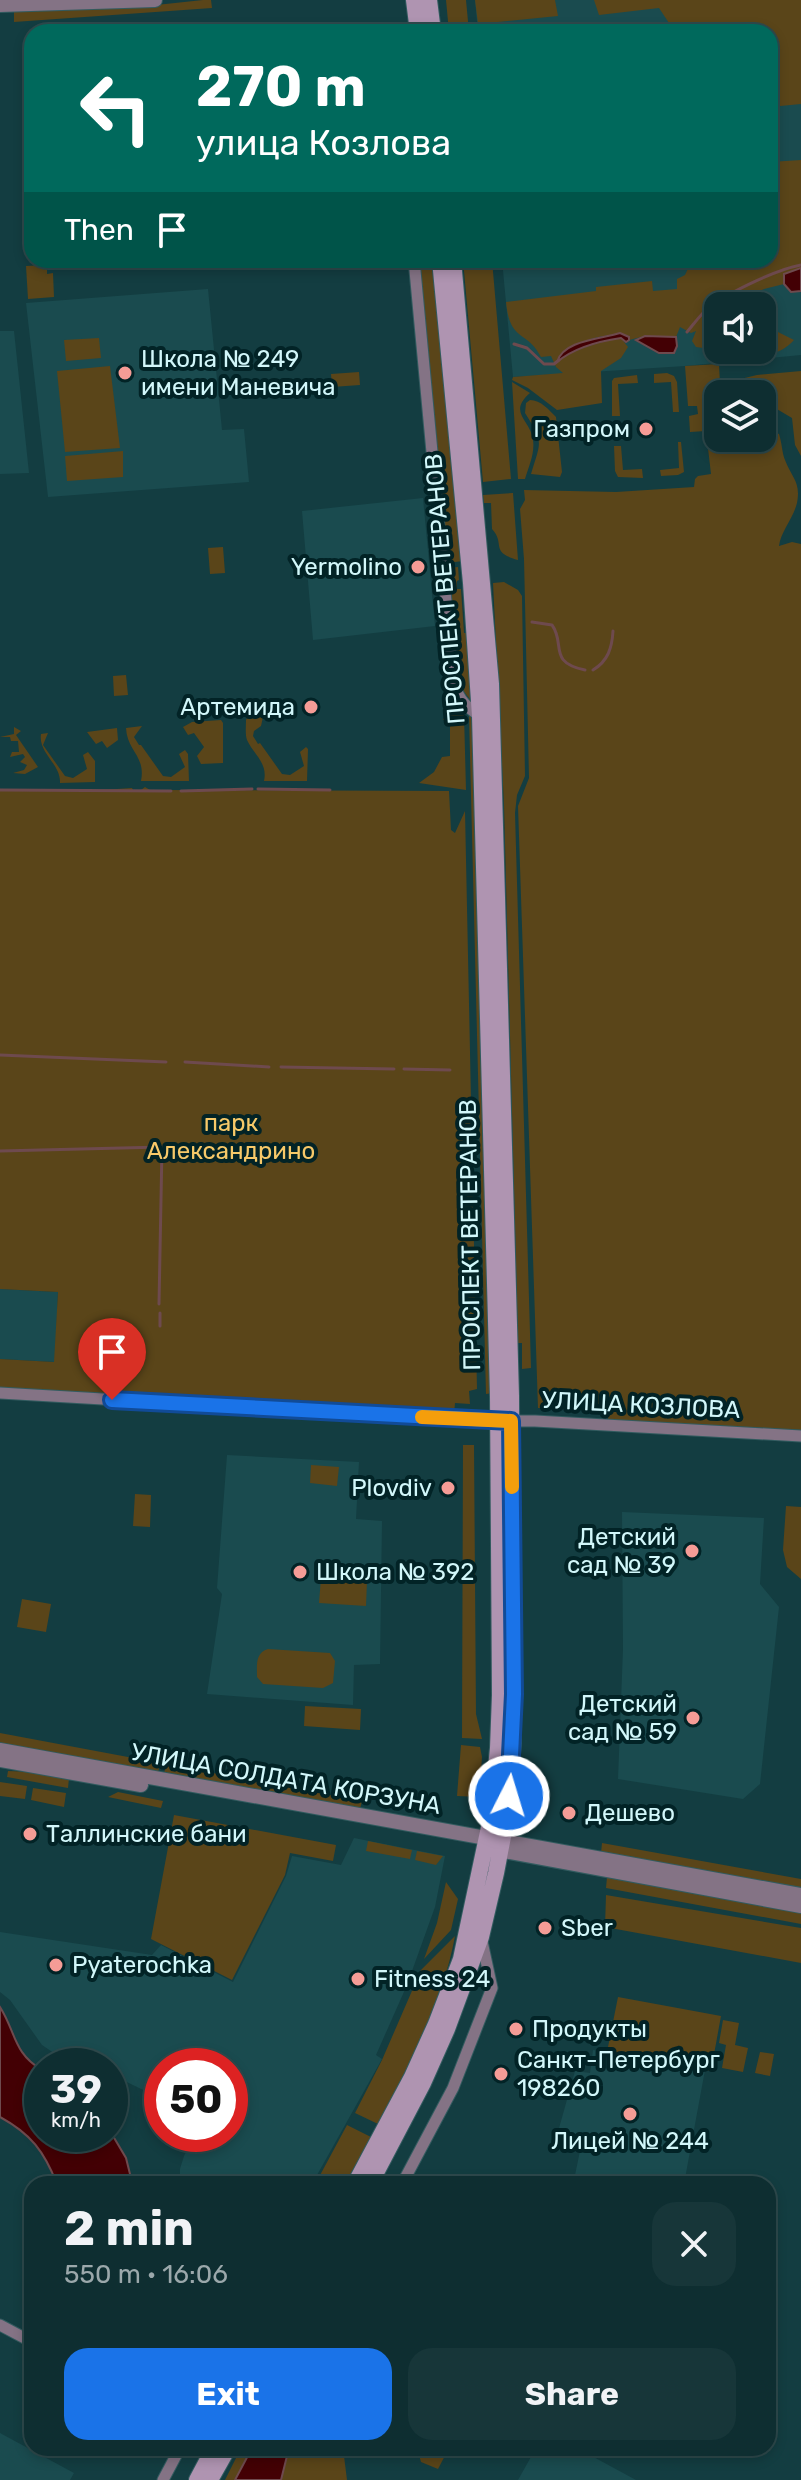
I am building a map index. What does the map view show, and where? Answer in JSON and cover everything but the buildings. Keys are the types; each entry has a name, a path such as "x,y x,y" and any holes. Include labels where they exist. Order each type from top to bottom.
{"main road":[{"path":"414,0 417,24"},
{"path":"429,0 432,24"},
{"name":"ПРОСПЕКТ ВЕТЕРАНОВ","path":"441,268 471,583 480,716 504,1421"},
{"name":"ПРОСПЕКТ ВЕТЕРАНОВ","path":"374,2176 441,2043 481,1937 494,1844 500,1695 504,1421 491,684 454,268"},
{"name":"ПРОСПЕКТ ВЕТЕРАНОВ","path":"359,2176 412,2077 436,2024 461,1959 494,1844"},
{"path":"197,2480 210,2456"},
{"path":"210,2480 224,2456"}],"street":[{"path":"0,5 155,0"},
{"path":"415,268 453,676 460,699 480,716"},
{"name":"УЛИЦА КОЗЛОВА","path":"0,1393 801,1436"},
{"name":"УЛИЦА СОЛДАТА КОРЗУНА","path":"0,1750 801,1906"},
{"name":"УЛИЦА СОЛДАТА КОРЗУНА","path":"0,1760 801,1895"},
{"path":"406,2176 453,2088 492,1988 481,1937"},
{"path":"0,2325 24,2338"},
{"path":"163,2480 176,2456"}],"shaded area":[{"path":"475,0 801,0 801,355 776,357 776,292 704,292 706,364 513,377 503,268 778,268 778,24 477,24"},
{"path":"801,268 801,291 791,292 784,284 784,274"},
{"name":"Школа № 249 имени Маневича","path":"208,289 222,430 244,429 249,482 48,497 26,303"},
{"path":"0,331 14,331 29,473 0,474"},
{"path":"620,333 629,340 626,342 621,338 596,343 557,362 567,349 575,345"},
{"path":"645,336 676,337 674,353 659,353 636,340"},
{"path":"423,498 435,626 313,640 302,511"},
{"path":"0,1289 58,1292 55,1362 0,1359"},
{"name":"Школа № 392","path":"227,1455 359,1462 356,1519 382,1521 380,1664 354,1665 353,1705 207,1694 222,1594 217,1588"},
{"path":"622,1512 764,1518 760,1584 779,1607 760,1784 743,1799 618,1779 623,1649"},
{"path":"354,1838 445,1856 435,1907 407,1985 376,2055 382,2059 316,2176 180,2176 186,2152 248,2152 248,2048 144,2048 144,2090 128,2083 128,2048 46,2048 10,2000 0,1992 0,1932 152,1955 161,1945 233,1982 286,1876 292,1856 341,1865"},
{"path":"0,2007 24,2055 24,2134 0,2117"},
{"name":"Лицей № 244","path":"593,2050 705,2070 685,2176 575,2176 581,2146 556,2139 575,2071 590,2073"},
{"path":"40,2152 122,2152 132,2176 53,2176"},
{"path":"0,2433 24,2446 24,2456 43,2456 74,2473 70,2480 0,2480"},
{"path":"248,2456 287,2456 281,2480 235,2480"},
{"path":"532,2456 592,2456 636,2480 518,2480"}],"green space":[{"path":"211,0 212,8 14,22 14,11 128,8"},
{"path":"446,0 466,0 468,24 448,24"},
{"path":"475,0 555,0 558,16 478,24"},
{"path":"594,0 801,0 801,104 778,106 778,24 670,24 659,8 599,15"},
{"path":"801,160 801,268 784,274 784,284 758,292 704,292 704,348 696,347 692,341 696,331 691,333 680,327 676,337 645,336 629,340 629,336 612,335 579,343 558,360 613,339 621,338 628,347 621,358 601,371 602,403 557,410 512,380 513,377 563,373 551,356 541,357 530,342 515,330 506,302 652,281 653,291 677,289 677,279 685,275 688,268 778,268 778,161"},
{"path":"26,268 47,268 47,274 53,273 54,297 28,299"},
{"path":"420,268 436,268 463,561 447,563"},
{"path":"464,268 493,268 511,479 483,482"},
{"path":"776,331 794,340 776,352"},
{"path":"99,338 101,358 66,361 64,340"},
{"path":"719,364 720,380 704,380 704,431 690,432 689,416 698,414 697,406 688,406 685,366"},
{"path":"110,366 120,448 65,452 57,371"},
{"path":"801,371 801,456 795,445 792,418 776,409 776,380 736,380"},
{"path":"359,372 360,385 332,387 331,374"},
{"path":"654,374 674,376 677,382 679,412 673,412 671,382 654,383"},
{"path":"637,375 638,383 618,384 620,416 612,416 612,381 614,378"},
{"path":"512,382 530,393 520,406 533,445 525,479 518,479"},
{"path":"530,400 541,404 556,417 560,477 531,474 539,442 525,413 526,403"},
{"path":"776,433 779,434 784,457 798,490 795,509 779,546 792,542 801,544 801,1430 608,1420 608,1411 538,1408 518,806 529,778 520,509 525,500 524,490 616,492 694,487 698,476 711,474 708,452 776,452"},
{"path":"678,442 681,442 684,472 661,476 660,470 679,468"},
{"path":"614,446 621,446 623,470 642,469 643,478 618,477"},
{"path":"123,451 123,477 67,481 65,456"},
{"path":"513,493 518,560 501,551 492,529 491,503 484,503 483,495"},
{"path":"223,547 225,573 210,574 208,548"},
{"path":"458,567 457,589 461,589 464,633 469,633 472,702 458,681 448,568"},
{"path":"504,582 522,596 525,776 517,795 515,813 531,1368 522,1369 522,1343 518,1343 504,805 493,583"},
{"path":"126,675 128,695 114,696 113,676"},
{"path":"452,713 464,714 466,790 419,783 434,772 442,757 450,756 450,720 443,720"},
{"path":"469,715 474,718 493,1393 486,1394"},
{"path":"263,717 261,726 253,736 258,744 282,774 290,775 304,766 300,752 306,747 307,781 264,781 262,764 247,740 246,730 247,718"},
{"path":"221,720 223,763 201,764 197,756 204,747 194,733 188,735 183,727 192,722"},
{"path":"142,726 134,737 163,776 171,777 185,767 179,754 185,750 188,754 189,781 141,781 141,765 129,742 126,728"},
{"path":"14,727 21,731 16,735 38,767 25,774 13,773 24,770 27,765 20,762 25,757 23,754 10,757 12,752 19,752 18,741 0,737 14,734"},
{"path":"117,728 118,740 107,748 102,741 96,744 87,732"},
{"path":"48,733 43,745 65,776 73,778 87,769 83,755 88,752 95,761 95,782 60,783 57,770 46,753 41,741 41,734"},
{"name":"парк Александрино","path":"145,787 150,790 449,791 451,830 455,833 465,811 477,1389 469,1391 470,1404 455,1403 454,1414 0,1388 0,1359 54,1362 58,1292 0,1289 0,790 141,790"},
{"path":"463,1445 474,1445 476,1714 482,1739 462,1738"},
{"path":"311,1465 339,1467 337,1486 310,1483"},
{"path":"135,1494 151,1495 150,1527 133,1526"},
{"path":"786,1506 801,1507 801,1579 787,1567 783,1550"},
{"path":"321,1578 367,1581 366,1606 319,1603"},
{"path":"22,1599 51,1604 46,1632 17,1627"},
{"path":"268,1649 330,1653 335,1661 333,1683 323,1688 263,1684 257,1677 257,1664 261,1653"},
{"path":"305,1706 361,1709 360,1730 304,1726"},
{"path":"0,1733 160,1763 158,1773 0,1744"},
{"path":"461,1745 480,1747 479,1797 457,1796"},
{"path":"166,1764 362,1801 360,1809 164,1774"},
{"path":"8,1771 69,1778 68,1788 7,1777"},
{"path":"0,1782 27,1786 25,1799 0,1796"},
{"path":"33,1788 66,1793 64,1807 31,1800"},
{"path":"118,1792 163,1801 161,1808 108,1797"},
{"path":"174,1815 336,1845 333,1861 290,1853 285,1875 232,1980 151,1939"},
{"path":"368,1841 412,1850 410,1859 366,1851"},
{"path":"602,1843 801,1879 801,1889 601,1853"},
{"path":"417,1851 443,1856 436,1865 415,1860"},
{"path":"607,1877 801,1912 801,1924 606,1888"},
{"path":"446,1882 458,1899 451,1930 424,1959 437,1923"},
{"path":"606,1895 801,1928 801,1963 605,1927"},
{"path":"455,1936 434,2009 378,2124 355,2113 421,1970"},
{"path":"618,1997 721,2016 711,2071 607,2052"},
{"path":"723,2020 739,2023 735,2045 748,2048 743,2072 722,2068 726,2045 719,2043"},
{"path":"760,2052 774,2054 770,2076 755,2073"},
{"path":"347,2125 371,2137 349,2176 320,2176"},
{"path":"237,2456 344,2456 347,2480 225,2480"},
{"path":"419,2456 445,2456 438,2469 421,2462"}],"waterway":[{"path":"687,332 704,312 724,298 764,277 801,265"},
{"path":"514,344 527,348 544,364 554,364 559,360"},
{"path":"532,622 552,625 562,657 573,667 585,670"},
{"path":"593,670 608,654 613,631"},
{"path":"181,791 252,789"},
{"path":"258,789 330,790"},
{"path":"0,790 171,791"},
{"path":"0,1055 166,1062"},
{"path":"185,1062 269,1067"},
{"path":"281,1067 394,1069"},
{"path":"404,1069 450,1070"},
{"path":"0,1151 162,1147 159,1304"},
{"path":"160,1313 160,1326"}],"slow traffic":[{"path":"422,1417 511,1421 512,1487"}],"place":[{"name":"Школа № 249 имени Маневича","path":"125,373"},
{"name":"Газпром","path":"646,429"},
{"name":"Yermolino","path":"418,567"},
{"name":"Артемида","path":"311,707"},
{"name":"Plovdiv","path":"448,1488"},
{"name":"Детский сад № 39","path":"692,1551"},
{"name":"Школа № 392","path":"300,1572"},
{"name":"Детский сад № 59","path":"693,1718"},
{"name":"Дешево","path":"569,1813"},
{"name":"Таллинские бани","path":"30,1834"},
{"name":"Sber","path":"545,1928"},
{"name":"Pyaterochka","path":"56,1965"},
{"name":"Fitness 24","path":"358,1979"},
{"name":"Продукты","path":"516,2029"},
{"name":"Санкт-Петербург 198260","path":"501,2074"},
{"name":"Лицей № 244","path":"630,2114"}],"route":[{"path":"112,1400 511,1421 514,1694 509,1796"}]}
